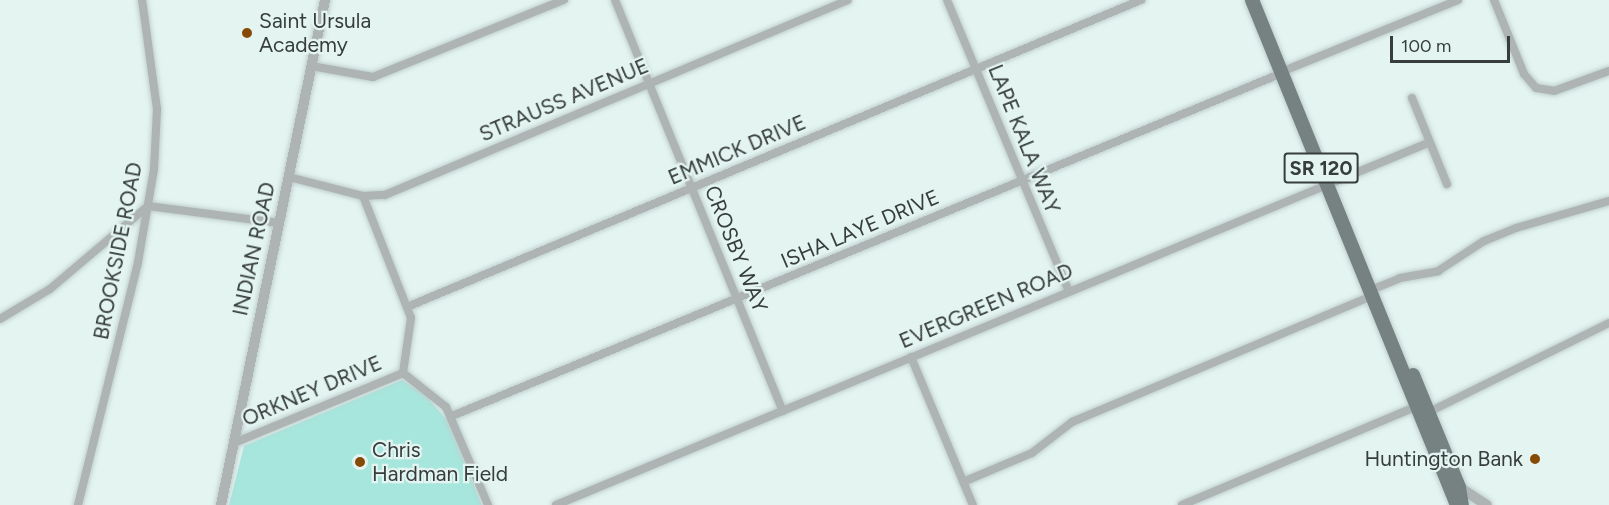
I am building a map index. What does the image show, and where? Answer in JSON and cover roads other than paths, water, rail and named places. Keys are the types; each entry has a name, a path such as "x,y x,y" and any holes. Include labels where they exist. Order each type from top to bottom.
{"main road":[{"name":"SR 120","path":"1252,0 1422,410 1459,487 1462,505"},
{"name":"SR 120","path":"1422,410 1457,505"}],"street":[{"name":"BROOKSIDE ROAD","path":"78,505 107,400 148,206 157,109 142,0"},
{"name":"INDIAN ROAD","path":"221,505 325,0"},
{"path":"311,66 363,76 381,75 564,0"},
{"name":"CROSBY WAY","path":"615,0 783,411"},
{"name":"STRAUSS AVENUE","path":"289,177 363,196 384,195 848,0"},
{"name":"LAPE KALA WAY","path":"947,0 1069,292"},
{"name":"EMMICK DRIVE","path":"407,307 1141,0"},
{"name":"ISHA LAYE DRIVE","path":"452,416 1458,0"},
{"path":"1494,0 1524,74 1536,88 1554,91 1609,71"},
{"path":"1412,98 1448,184"},
{"name":"EVERGREEN ROAD","path":"556,505 1430,142"},
{"path":"363,196 411,318 403,373 446,407 452,416 488,505"},
{"path":"963,482 1032,453 1072,422 1400,278 1438,271 1484,241 1516,228 1609,201"},
{"path":"0,320 50,289 148,206 279,223"},
{"path":"1182,505 1422,410 1609,323"},
{"path":"911,357 973,505"},
{"name":"ORKNEY DRIVE","path":"234,443 403,373"},
{"path":"1459,487 1487,505"}],"place":[{"name":"Saint Ursula Academy","path":"247,33"},
{"name":"Huntington Bank","path":"1535,459"},
{"name":"Chris Hardman Field","path":"360,462"}]}
